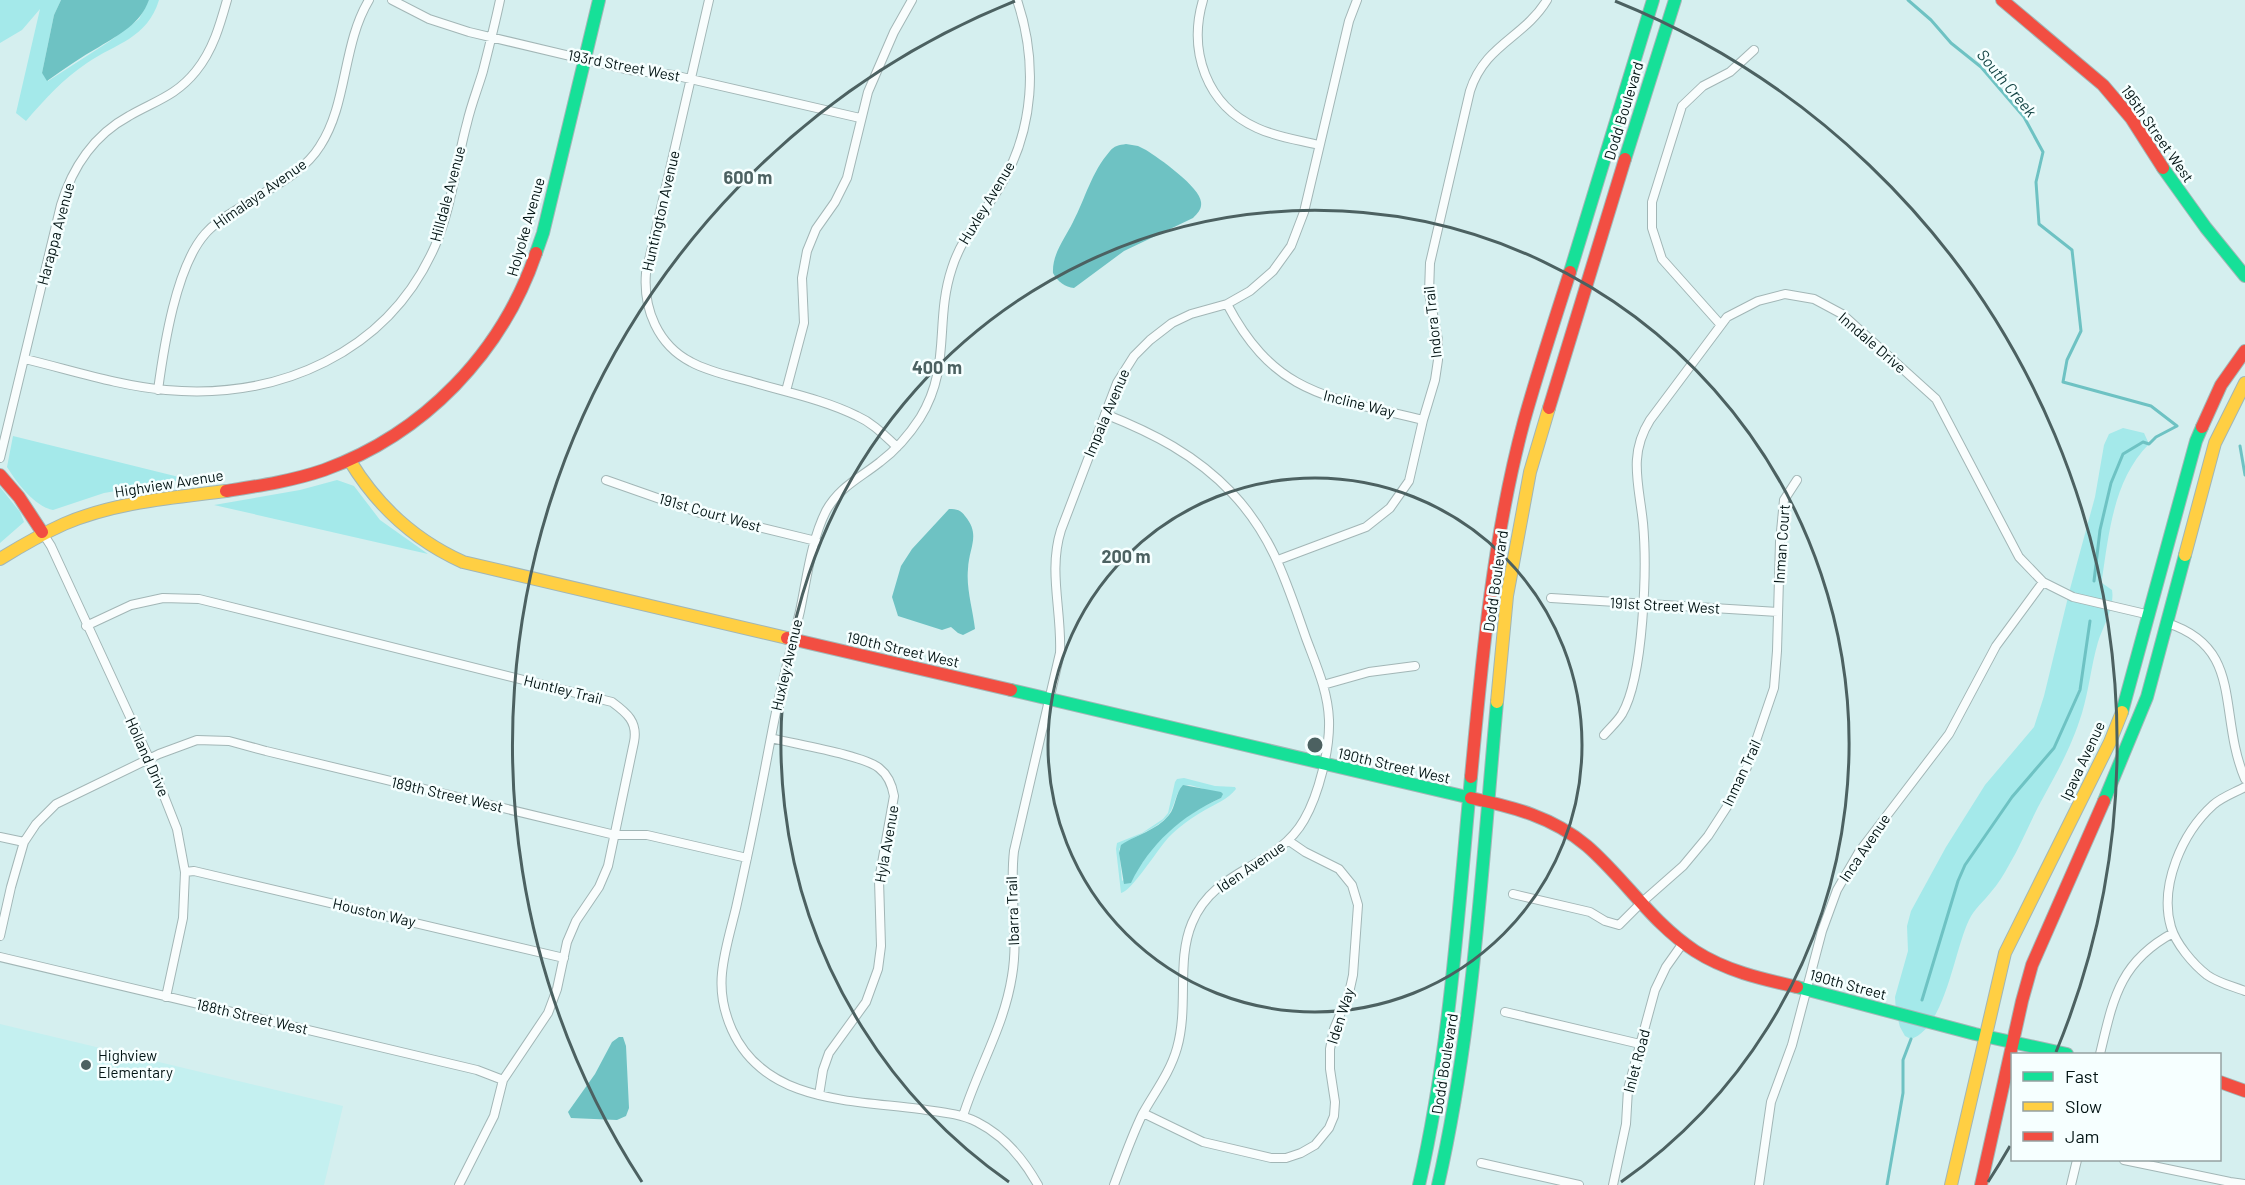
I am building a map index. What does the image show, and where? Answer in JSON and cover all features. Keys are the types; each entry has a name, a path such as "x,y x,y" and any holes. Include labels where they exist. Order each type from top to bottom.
{"street":[{"name":"Harappa Avenue","path":"0,458 61,205 78,164 93,144 112,128 128,116 171,94 196,71 214,42 227,0"},
{"name":"Himalaya Avenue","path":"158,390 167,340 188,261 200,240 216,224 289,177 317,151 333,121 353,35 369,0"},
{"name":"193rd Street West","path":"392,0 429,20 491,38 629,70 691,79 860,118"},
{"name":"Hilldale Avenue","path":"25,359 158,390 226,390 287,378 308,371 334,359 360,341 389,316 419,276 439,236 500,0"},
{"name":"Holyoke Avenue","path":"350,460 411,424 456,387 491,344 515,305 532,271 540,246 599,0"},
{"name":"Huntington Avenue","path":"709,0 646,273 647,304 661,336 681,357 703,368 858,416 877,428 897,447"},
{"path":"786,392 804,322 802,278 807,251 816,229 835,202 847,178 860,118 873,80 894,32 912,0"},
{"name":"Huxley Avenue","path":"1017,0 1026,30 1030,60 1029,104 1023,132 1004,180 967,233 956,256 946,293 942,357 936,382 921,417 897,447 882,461 837,494 825,514 816,541 771,738 722,968 722,988 727,1019 741,1046 761,1069 788,1086 819,1095 963,1116 988,1128 1002,1139 1028,1168 1038,1185"},
{"path":"1203,0 1198,19 1198,48 1206,77 1222,102 1237,116 1256,127 1319,145"},
{"name":"Impala Avenue","path":"1049,700 1060,645 1054,576 1056,546 1121,375 1144,345 1161,331 1179,320 1227,304 1250,291 1267,277 1291,246 1302,219 1349,21 1357,0"},
{"name":"Indora Trail","path":"1278,560 1356,532 1376,520 1390,508 1409,481 1438,360 1438,340 1429,293 1430,263 1470,91 1479,71 1490,56 1502,43 1531,21 1547,0"},
{"name":"Dodd Boulevard","path":"1419,1185 1439,1086 1450,1016 1488,612 1511,473 1527,410 1653,0"},
{"name":"Dodd Boulevard","path":"1438,1185 1449,1136 1468,1020 1508,588 1530,472 1589,273 1675,0"},
{"name":"195th Street West","path":"2002,0 2034,30 2097,80 2118,102 2191,208 2245,276"},
{"path":"1720,324 1662,260 1652,228 1652,202 1682,106 1703,86 1730,72 1754,50"},
{"name":"Inndale Drive","path":"1604,735 1622,715 1629,696 1638,652 1643,605 1644,538 1637,478 1637,449 1650,420 1720,324 1727,317 1758,301 1785,294 1814,299 1842,314 1936,399 2019,557 2043,582 2073,597 2150,615"},
{"name":"Incline Way","path":"1227,304 1240,329 1253,346 1274,367 1296,382 1324,396 1423,420"},
{"name":"Ipava Avenue","path":"1951,1185 2005,953 2110,742 2126,700 2196,441 2221,385 2245,351"},
{"path":"1981,1185 2032,965 2126,751 2147,697 2215,443 2245,383"},
{"name":"Iden Avenue","path":"1105,414 1145,429 1162,439 1214,476 1232,492 1252,517 1278,560 1323,685 1329,722 1323,764 1311,807 1289,841 1269,856 1227,879 1202,904 1197,913 1188,933 1184,954 1184,1004 1178,1047 1167,1073 1143,1113 1114,1185"},
{"name":"190th Street West","path":"350,460 364,484 401,525 422,541 454,558 476,566 1487,802"},
{"name":"Highview Avenue","path":"0,559 42,532 100,511 155,500 279,482 350,460"},
{"path":"0,475 28,509 42,532"},
{"name":"191st Court West","path":"606,480 700,513 816,541"},
{"name":"Inman Court","path":"1778,612 1784,500 1797,480"},
{"name":"Holland Drive","path":"42,532 51,546 149,758 177,829 185,872 183,918 166,997"},
{"name":"Inca Avenue","path":"1760,1185 1771,1102 1792,1045 1822,931 1837,890 1859,852 1949,734 1996,646 2043,582"},
{"name":"Huntley Trail","path":"86,626 132,605 163,598 199,599 612,702 626,712 636,733 608,866 599,887 576,921 567,942 557,989 548,1013 504,1080 494,1116 459,1185"},
{"name":"191st Street West","path":"1551,598 1778,612"},
{"name":"Inman Trail","path":"1641,903 1683,866 1708,836 1730,802 1748,767 1774,688 1778,612"},
{"path":"2167,623 2192,631 2207,640 2220,653 2229,669 2234,689 2236,743 2245,779"},
{"path":"1323,685 1368,672 1415,666"},
{"name":"Ibarra Trail","path":"963,1116 977,1076 997,1035 1010,988 1015,940 1011,880 1014,851 1049,700"},
{"name":"Hyla Avenue","path":"771,738 869,762 880,768 888,778 894,796 879,880 881,946 878,969 866,1002 829,1053 823,1070 819,1095"},
{"name":"189th Street West","path":"24,842 36,824 56,804 149,758 196,740 229,741 266,752 615,835 647,835 747,858"},
{"path":"2245,787 2215,803 2190,832 2169,886 2169,916 2173,933 2193,962 2207,975 2245,991"},
{"name":"190th Street","path":"1487,802 1532,813 1572,834 1594,852 1641,903 1683,943 1728,968 1984,1037 2062,1053"},
{"path":"0,837 24,842 0,936"},
{"name":"Iden Way","path":"1143,1113 1203,1142 1271,1158 1287,1158 1301,1154 1315,1145 1329,1128 1334,1116 1335,1102 1330,1069 1330,1049 1334,1029 1349,993 1353,975 1357,898 1352,885 1340,869 1305,852 1289,841"},
{"name":"Houston Way","path":"185,872 194,871 564,958"},
{"path":"1513,894 1590,912 1605,921 1620,925 1641,903"},
{"path":"2100,1053 2111,1008 2126,974 2148,948 2173,933"},
{"name":"Inlet Road","path":"1613,1185 1626,1124 1628,1089 1640,1044 1660,979 1683,943"},
{"name":"188th Street West","path":"0,957 477,1070 504,1080"},
{"path":"1505,1012 1640,1044"},
{"path":"2221,1082 2245,1091"},
{"path":"2071,1185 2077,1161"},
{"path":"2129,1161 2245,1184"},
{"path":"1480,1163 1579,1185"}],"shaded area":[{"path":"0,0 61,0 54,15 42,73 48,81 110,41 139,19 149,0 159,0 154,13 139,32 87,63 70,76 26,121 16,113 40,9 22,30 0,43"},
{"path":"61,0 149,0 140,16 128,28 47,81 42,73 54,15"},
{"path":"1126,144 1146,150 1178,173 1199,196 1200,209 1193,218 1124,251 1074,288 1068,286 1059,281 1053,273 1057,253 1103,159 1112,149"},
{"path":"2123,428 2144,433 2149,444 2128,473 2115,507 2102,579 2102,583 2112,590 2112,603 2098,642 2078,725 2065,756 2014,857 1969,920 1940,1005 1923,1032 1911,1039 1905,1036 1900,1027 1895,997 1908,951 1907,926 1911,911 1946,847 1985,785 2034,727 2095,497 2104,445 2109,434"},
{"path":"13,436 187,479 104,493 53,510 33,499 7,467"},
{"path":"337,480 354,486 380,520 428,554 214,505 300,490"},
{"path":"0,487 20,512 24,522 0,543"},
{"path":"949,509 958,510 963,514 970,523 973,535 968,576 975,629 963,635 951,627 942,630 898,616 892,597 901,566 912,549"},
{"path":"1184,778 1236,789 1176,830 1131,886 1121,893 1117,843 1142,833 1163,819 1168,813 1177,779","holes":["1190,785 1221,798 1170,829 1156,843 1138,868 1122,881 1119,849 1166,818 1183,786"]},
{"path":"1183,785 1223,794 1221,798 1193,813 1168,833 1147,856 1131,883 1124,884 1119,853 1121,845 1164,820 1171,812"},
{"name":"Highview Elementary","path":"0,1024 343,1106 324,1185 0,1185"},
{"path":"623,1037 626,1046 629,1108 626,1116 617,1120 571,1118 568,1112 595,1074 612,1042"}],"waterway":[{"name":"South Creek","path":"1908,0 1931,20 1951,43 1981,67 2024,117 2043,152 2036,182 2039,224 2072,250 2081,331 2067,360 2063,382 2151,406 2177,426 2156,437 2149,444 2143,442 2123,454 2111,483 2100,530 2094,581"},
{"name":"South Creek","path":"2240,446 2245,475"},
{"path":"1922,1000 1958,881 1965,865 2012,797 2054,748 2080,690 2090,621"},
{"path":"1887,1185 1903,1093 1903,1060 1911,1039"}],"traffic: fast":[{"path":"536,253 543,233 599,0"},
{"path":"1570,272 1653,0"},
{"path":"1625,159 1675,0"},
{"path":"2163,168 2206,228 2245,276"},
{"path":"2122,712 2196,441 2202,427"},
{"path":"2104,801 2147,697 2185,555"},
{"path":"1011,690 1471,798"},
{"path":"1438,1185 1450,1126 1469,1005 1497,702"},
{"path":"1419,1185 1430,1134 1446,1033 1471,777"},
{"path":"1797,987 1975,1034 2062,1053"}],"traffic: slow":[{"path":"2185,555 2215,443 2245,383"},
{"path":"1497,702 1507,596 1530,472 1549,408"},
{"path":"350,461 385,507 413,533 463,562 787,638"},
{"path":"0,559 32,540 83,517 144,502 226,491"},
{"path":"1951,1185 2005,953 2110,742 2122,712"}],"traffic: jam":[{"path":"2002,0 2103,85 2131,118 2163,168"},
{"path":"1549,408 1625,159"},
{"path":"226,491 287,480 324,470 395,435 426,412 455,386 503,324 521,290 536,253"},
{"path":"1471,777 1484,642 1504,508 1524,421 1570,272"},
{"path":"2202,427 2221,385 2245,351"},
{"path":"0,475 19,497 42,532"},
{"path":"787,638 1011,690"},
{"path":"1471,798 1532,814 1574,836 1601,859 1665,927 1707,958 1744,974 1797,987"},
{"path":"1981,1185 2032,965 2104,801"},
{"path":"2221,1082 2245,1091"}],"place":[{"name":"Highview Elementary","path":"86,1065"}]}
